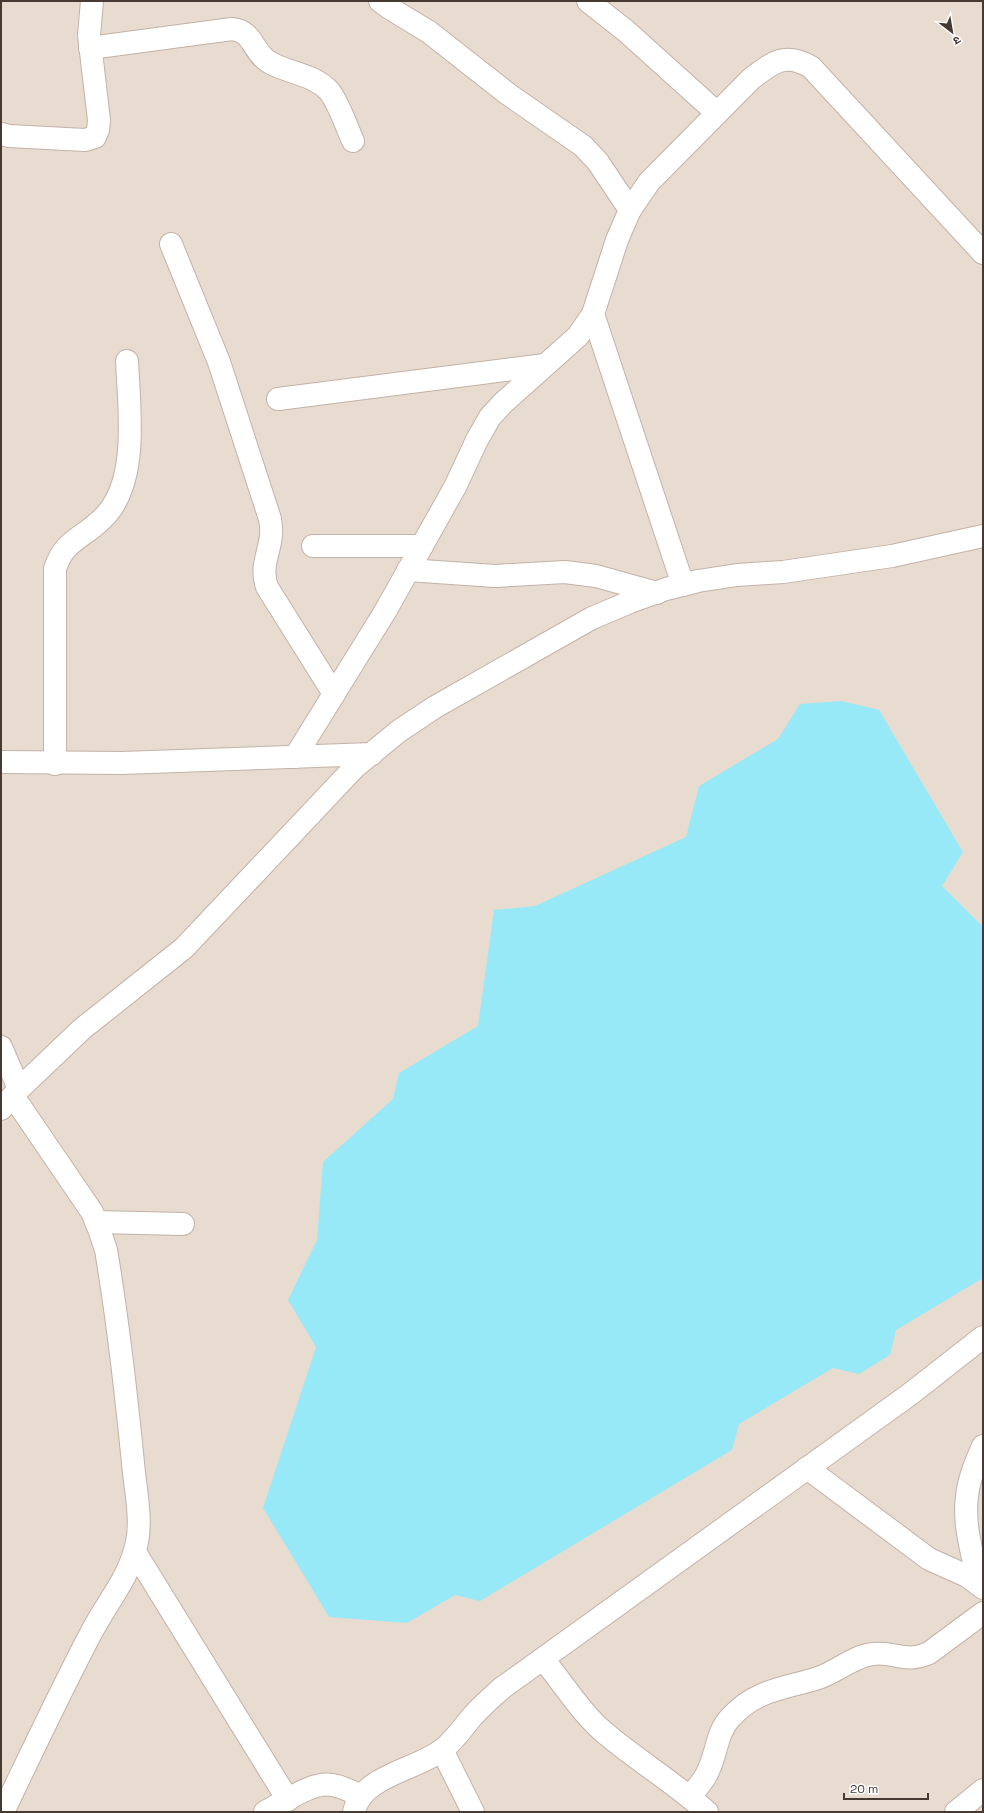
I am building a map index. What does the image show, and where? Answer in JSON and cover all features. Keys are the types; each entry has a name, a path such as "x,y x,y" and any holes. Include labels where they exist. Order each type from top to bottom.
{"street":[{"path":"1,134 9,136 85,140 94,137 98,130 99,120 89,35 92,1"},
{"path":"380,1 429,32 508,94 583,146 598,162 630,210"},
{"path":"588,1 626,32 717,114"},
{"path":"90,48 232,29 241,30 247,34 258,52 270,62 324,86 330,92 353,141"},
{"path":"294,757 386,610 455,487 477,440 490,418 503,403 578,336 593,314 617,240 630,210 650,182 751,79 768,65 784,60 798,60 811,67 983,253"},
{"path":"171,244 219,362 270,519 272,529 271,545 263,566 263,576 266,587 334,694"},
{"path":"593,314 683,585"},
{"path":"55,764 55,569 59,555 71,543 103,519 117,499 125,477 130,435 128,360"},
{"path":"278,399 545,365"},
{"path":"11,1098 82,1029 184,948 297,827 356,768 399,731 434,708 578,626 630,602 657,593 683,585 737,575 783,572 892,556 983,536"},
{"path":"313,546 422,546"},
{"path":"408,570 495,576 565,572 596,576 657,593"},
{"path":"1,762 55,764 372,754"},
{"path":"1,1047 11,1098 79,1192 96,1222 106,1250 126,1392 138,1518 138,1540 132,1562 123,1582 92,1631 58,1696 3,1812"},
{"path":"96,1222 183,1224"},
{"path":"265,1812 309,1788 322,1784 332,1785 358,1804 367,1790 385,1778 429,1759 442,1750 472,1717 502,1688 909,1394 983,1337"},
{"path":"981,1586 967,1526 967,1496 972,1471 983,1446"},
{"path":"807,1468 929,1559 967,1576 981,1586"},
{"path":"135,1552 288,1800"},
{"path":"690,1796 701,1784 709,1770 721,1730 730,1718 745,1704 759,1695 778,1688 818,1678 864,1656 875,1653 909,1658 920,1657 929,1653 983,1613"},
{"path":"543,1659 589,1717 605,1733 690,1796 707,1812"},
{"path":"442,1750 473,1812"},
{"path":"956,1812 983,1790"}],"shaded area":[{"path":"1,1 983,1 983,1812 1,1812"}],"water":[{"path":"841,701 879,710 963,852 942,886 983,927 983,1278 896,1330 890,1355 859,1374 833,1368 739,1424 732,1450 480,1601 455,1595 407,1623 329,1617 263,1508 316,1347 288,1300 317,1240 323,1162 393,1099 399,1073 478,1026 494,910 535,906 686,837 699,786 778,739 800,704"}]}
